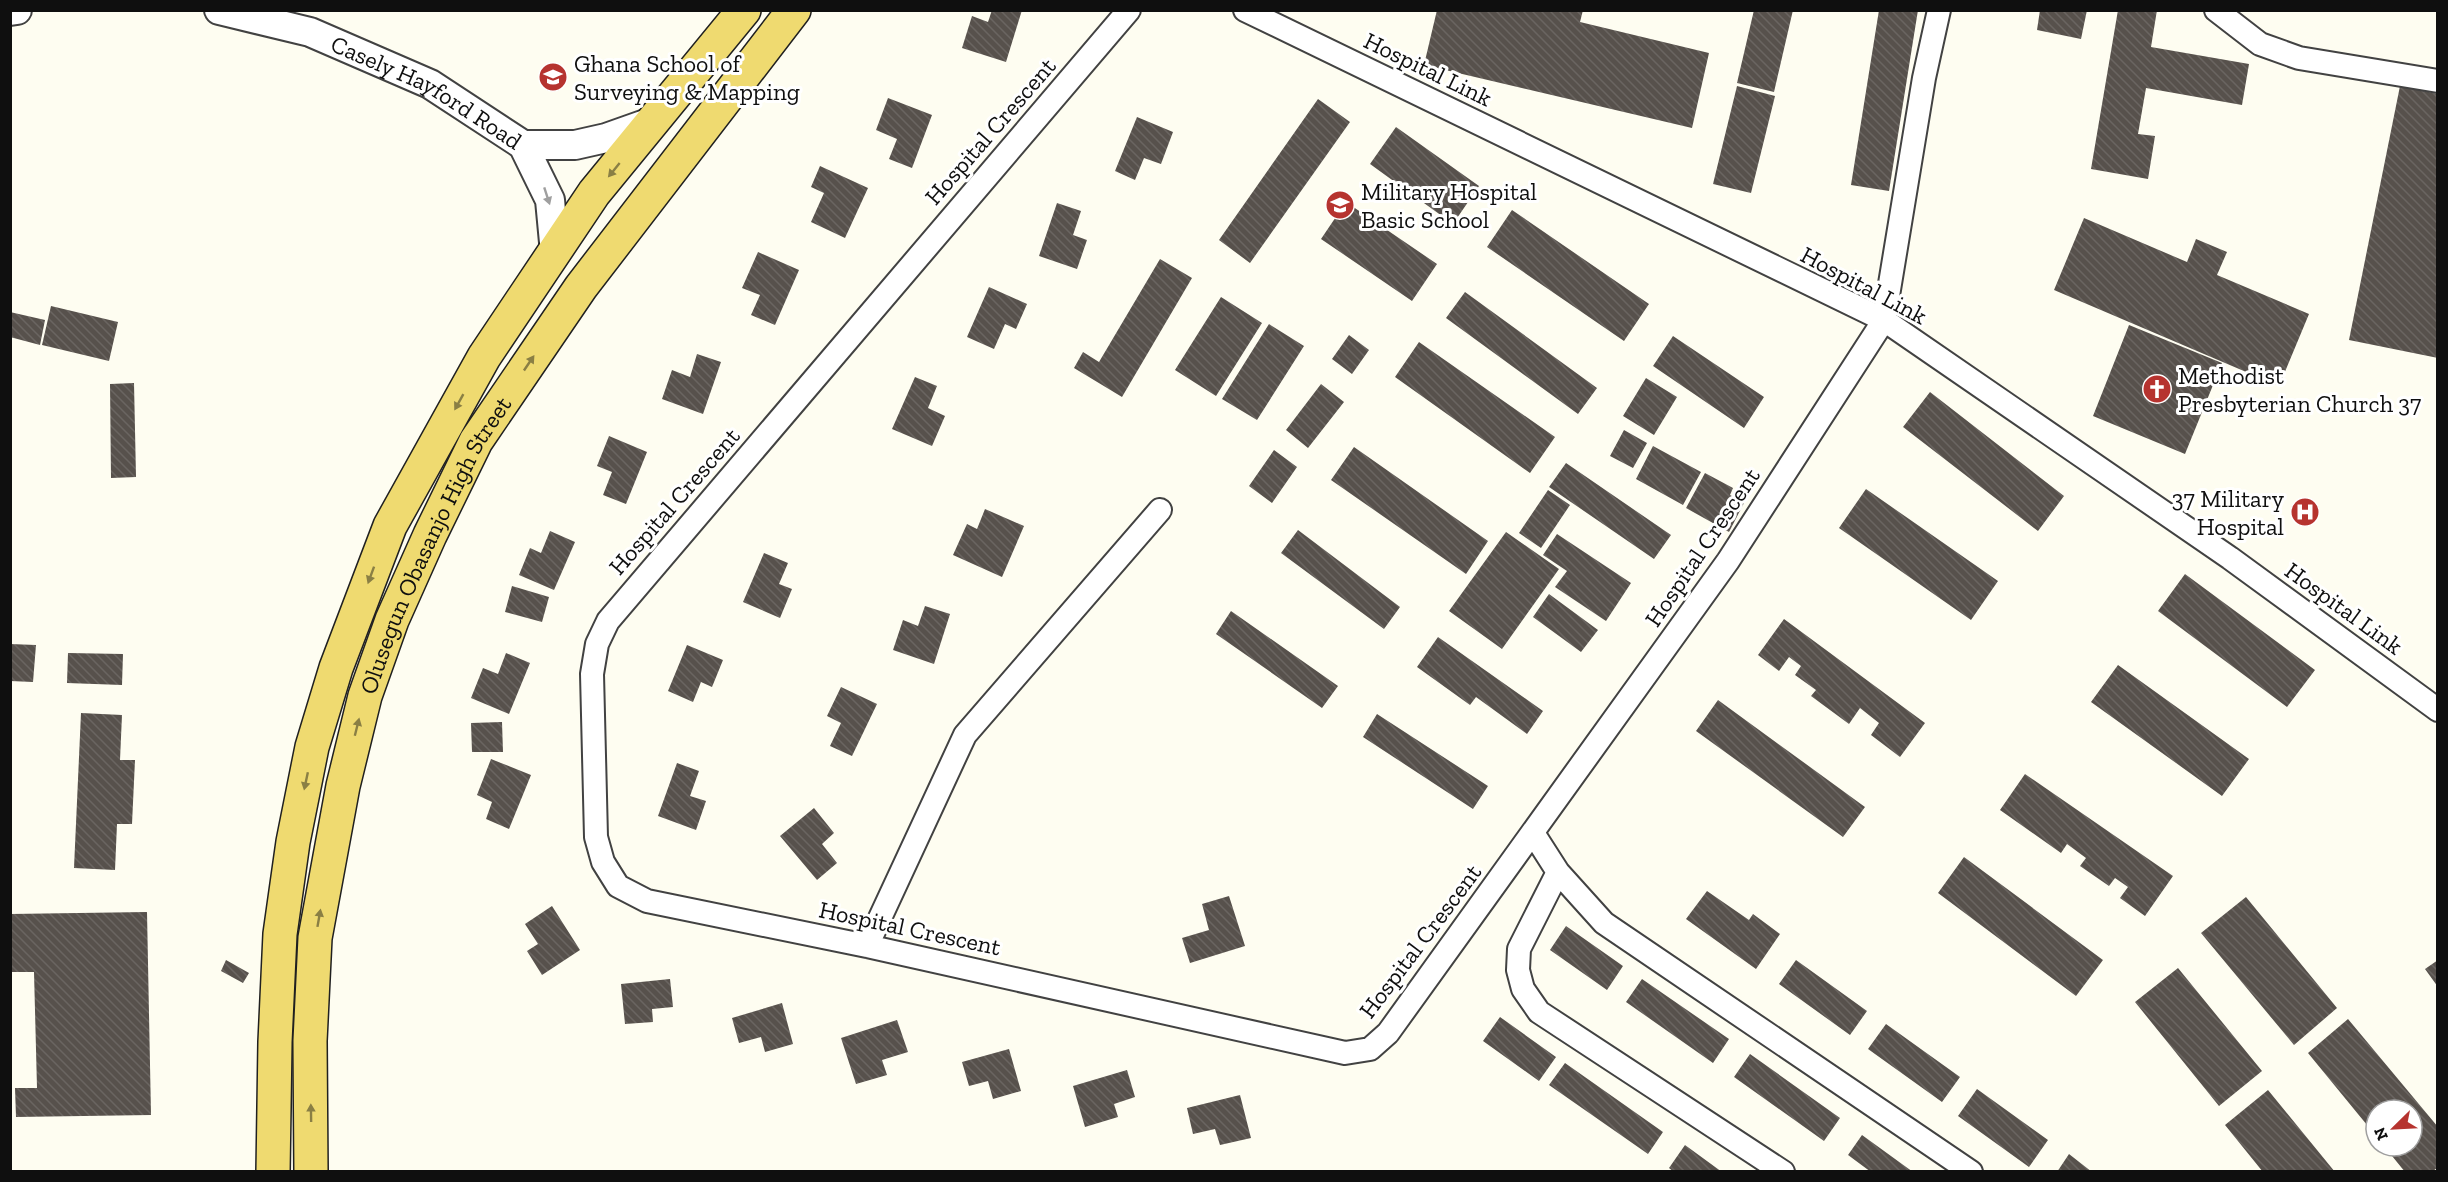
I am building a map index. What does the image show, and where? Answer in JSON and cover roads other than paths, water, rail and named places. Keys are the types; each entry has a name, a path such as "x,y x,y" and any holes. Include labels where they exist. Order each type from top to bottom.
{"main road":[{"name":"Olusegun Obasanjo High Street","path":"273,1172 274,1042 280,934 293,842 312,747 336,668 390,526 484,357 594,194 744,10"},
{"name":"Olusegun Obasanjo High Street","path":"311,1172 310,1041 315,938 345,775 365,696 392,620 476,441 581,287 794,10"}],"street":[{"path":"10,11 17,10"},
{"name":"Casely Hayford Road","path":"219,10 310,32 430,84 524,145 550,200 555,253"},
{"name":"Hospital Crescent","path":"1129,10 608,621 597,644 592,674 596,837 603,861 618,886 647,901 867,946 1345,1053 1370,1049 1388,1033 1728,561 1884,320"},
{"name":"Hospital Link","path":"1245,10 1884,320 2230,558 2438,710"},
{"path":"1884,320 1924,78 1939,10"},
{"path":"2216,10 2260,44 2299,58 2438,81"},
{"path":"524,145 575,145 606,138 654,121"},
{"path":"867,946 965,735 1160,510"},
{"path":"1533,833 1558,872 1604,923 1971,1172"},
{"path":"1558,872 1519,949 1518,970 1523,989 1539,1012 1784,1172"}],"place":[{"name":"Ghana School of Surveying & Mapping","path":"553,77"},
{"name":"Military Hospital Basic School","path":"1340,205"},
{"name":"Methodist Presbyterian Church 37","path":"2157,389"},
{"name":"37 Military Hospital","path":"2305,512"}]}
